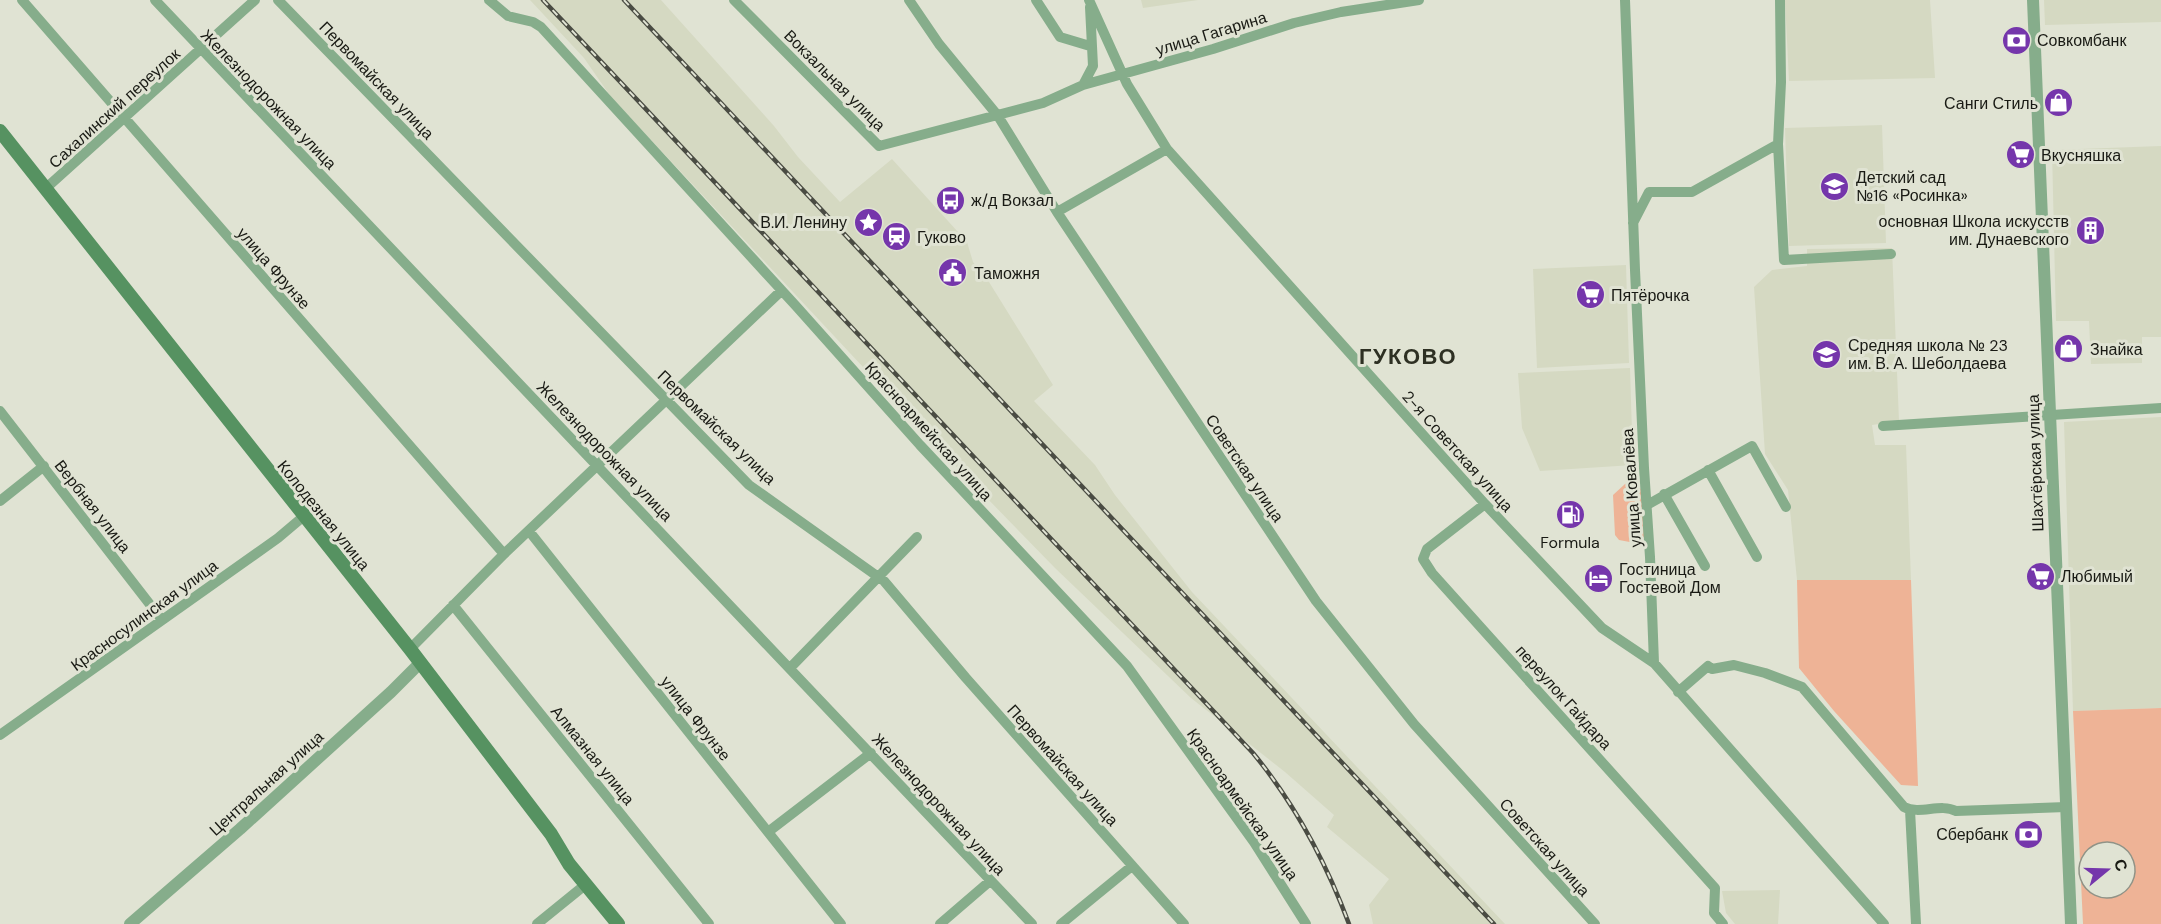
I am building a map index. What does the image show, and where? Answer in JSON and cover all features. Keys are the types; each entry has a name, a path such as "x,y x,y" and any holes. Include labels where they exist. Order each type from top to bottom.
{"main road":[{"name":"Колодезная улица","path":"0,131 410,649 544,826 569,864 618,924"}],"street":[{"name":"улица Фрунзе","path":"22,0 504,554"},
{"name":"Железнодорожная улица","path":"155,0 1032,924"},
{"name":"Сахалинский переулок","path":"45,189 255,0"},
{"name":"Первомайская улица","path":"278,0 749,485 884,581 966,678 1184,924"},
{"name":"Красноармейская улица","path":"489,0 508,16 516,20 533,22 541,27 920,445 1127,666 1254,842 1306,924"},
{"name":"Вокзальная улица","path":"734,0 879,146 998,116"},
{"name":"Советская улица","path":"909,0 939,44 998,116 1057,212 1316,601 1414,724 1594,924"},
{"path":"1036,0 1060,37 1090,46"},
{"path":"1083,85 1093,66 1089,0"},
{"name":"2-я Советская улица","path":"1089,0 1127,84 1167,149 1485,504 1602,628 1654,663"},
{"name":"улица Гагарина","path":"998,116 1043,103 1083,85 1294,23 1341,12 1419,0"},
{"name":"улица Ковалёва","path":"1625,0 1654,663"},
{"path":"1780,0 1781,82 1778,144 1784,260 1891,254"},
{"name":"Шахтёрская улица","path":"2032,0 2071,924"},
{"path":"1633,224 1649,192 1692,192 1778,144"},
{"path":"1057,212 1167,149"},
{"path":"410,649 504,554 781,291"},
{"path":"1883,426 2161,408"},
{"name":"Вербная улица","path":"0,411 162,620"},
{"path":"1647,505 1752,446 1786,507"},
{"path":"0,501 44,466"},
{"path":"1708,470 1757,557"},
{"path":"1664,494 1705,567"},
{"name":"переулок Гайдара","path":"1485,504 1427,549 1423,559 1432,573 1715,888 1714,913 1723,924"},
{"name":"Красносулинская улица","path":"0,735 278,538 304,516"},
{"name":"улица Фрунзе","path":"529,531 841,924"},
{"path":"790,668 917,537"},
{"name":"Алмазная улица","path":"453,605 709,924"},
{"name":"Центральная улица","path":"130,924 240,830 420,663"},
{"path":"1654,663 1884,924"},
{"path":"1678,692 1708,666 1712,669 1734,665 1765,673 1802,687 1904,807 1910,810 1949,808 1956,811 2066,807"},
{"path":"768,832 871,753"},
{"path":"1910,810 1916,924"},
{"path":"1061,924 1132,866"},
{"path":"940,924 990,881"},
{"path":"537,924 585,885"}],"shaded area":[{"path":"530,0 661,0 840,202 892,159 967,242 973,262 989,282 1053,385 1034,401 1095,465 1115,495 1192,592 1505,924 1373,924 1369,905 1389,879 1327,827 1334,815 1285,772 1191,698 1055,568 946,456 611,97 584,58"},
{"path":"1141,0 1198,0 1143,8"},
{"path":"1785,0 1930,0 1935,78 1789,81"},
{"path":"2044,0 2161,0 2161,22 2045,25"},
{"name":"Детский сад №16 «Росинка»","path":"1882,125 1886,243 1789,246 1785,128"},
{"path":"2161,146 2161,337 2142,337 2142,363 2091,364 2089,321 2056,321 2052,150"},
{"name":"Средняя школа № 23 им. В. А. Шеболдаева","path":"1892,248 1899,421 1872,425 1875,445 1906,445 1911,580 1797,580 1788,490 1765,454 1754,287 1772,270 1807,266 1807,249"},
{"path":"1626,265 1629,363 1537,368 1533,269"},
{"path":"1630,368 1633,465 1540,471 1522,428 1518,373"},
{"path":"2161,417 2161,708 2073,711 2064,422"},
{"path":"1632,482 1642,490 1644,537 1635,543 1619,540 1615,535 1613,495 1625,484"},
{"path":"1797,580 1911,580 1918,786 1901,785 1834,711 1799,668"},
{"path":"2161,708 2161,924 2083,924 2082,900 2137,900 2137,840 2079,840 2073,711"},
{"path":"1780,890 1778,924 1735,924 1726,913 1722,891"}],"railway":[{"path":"543,0 1253,753 1296,813 1308,834 1349,924"},
{"path":"624,0 1494,924"}],"place":[{"name":"Совкомбанк","path":"2016,40"},
{"name":"Санги Стиль","path":"2059,103"},
{"name":"Вкусняшка","path":"2020,155"},
{"name":"Детский сад №16 «Росинка»","path":"1835,186"},
{"name":"ж/д Вокзал","path":"950,200"},
{"name":"В.И. Ленину","path":"868,222"},
{"name":"основная Школа искусств им. Дунаевского","path":"2090,230"},
{"name":"Гуково","path":"896,237"},
{"name":"Таможня","path":"953,273"},
{"name":"Пятёрочка","path":"1590,295"},
{"name":"Знайка","path":"2069,349"},
{"name":"Средняя школа № 23 им. В. А. Шеболдаева","path":"1827,354"},
{"name":"Formula","path":"1570,514"},
{"name":"Любимый","path":"2040,576"},
{"name":"Гостиница Гостевой Дом","path":"1598,578"},
{"name":"Сбербанк","path":"2029,834"}],"district":[{"name":"ГУКОВО","path":"1408,356"}]}
